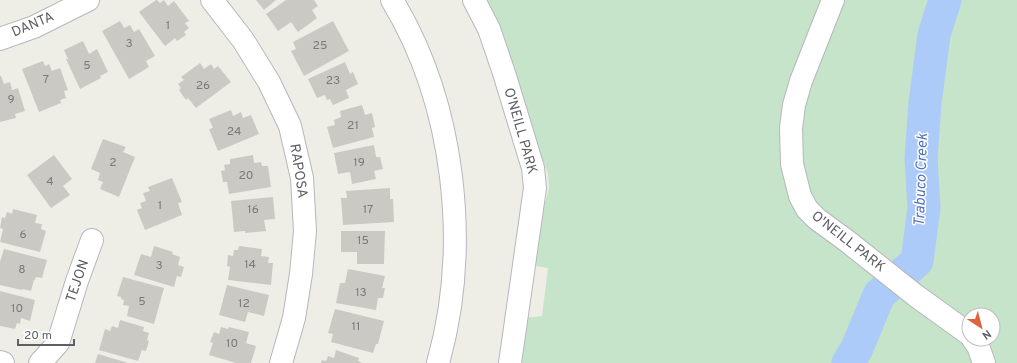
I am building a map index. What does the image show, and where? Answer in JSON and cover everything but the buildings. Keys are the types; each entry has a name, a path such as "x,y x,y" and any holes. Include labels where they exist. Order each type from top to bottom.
{"street":[{"name":"DANTA","path":"0,39 34,26 88,0"},
{"name":"RAPOSA","path":"212,0 243,40 269,82 290,126 302,178 305,231 301,274 294,318 281,363"},
{"path":"392,0 410,33 422,62 441,120 451,177 454,214 453,285 438,363"},
{"name":"O'NEILL PARK","path":"474,0 489,29 504,73 533,168 535,188 510,363"},
{"name":"O'NEILL PARK","path":"833,0 801,81 794,104 791,128 792,164 800,196 806,209 817,220 847,240 915,295 961,328"},
{"name":"TEJON","path":"40,363 58,343 77,281 92,240"},
{"path":"978,347 984,363"}],"green space":[{"path":"487,0 1017,0 1017,363 517,363 522,318 542,316 548,268 529,265 549,188 548,174"}],"waterway":[{"name":"Trabuco Creek","path":"848,363 857,348 879,295 917,261 924,208 921,158 925,103 934,35 945,0"}]}
